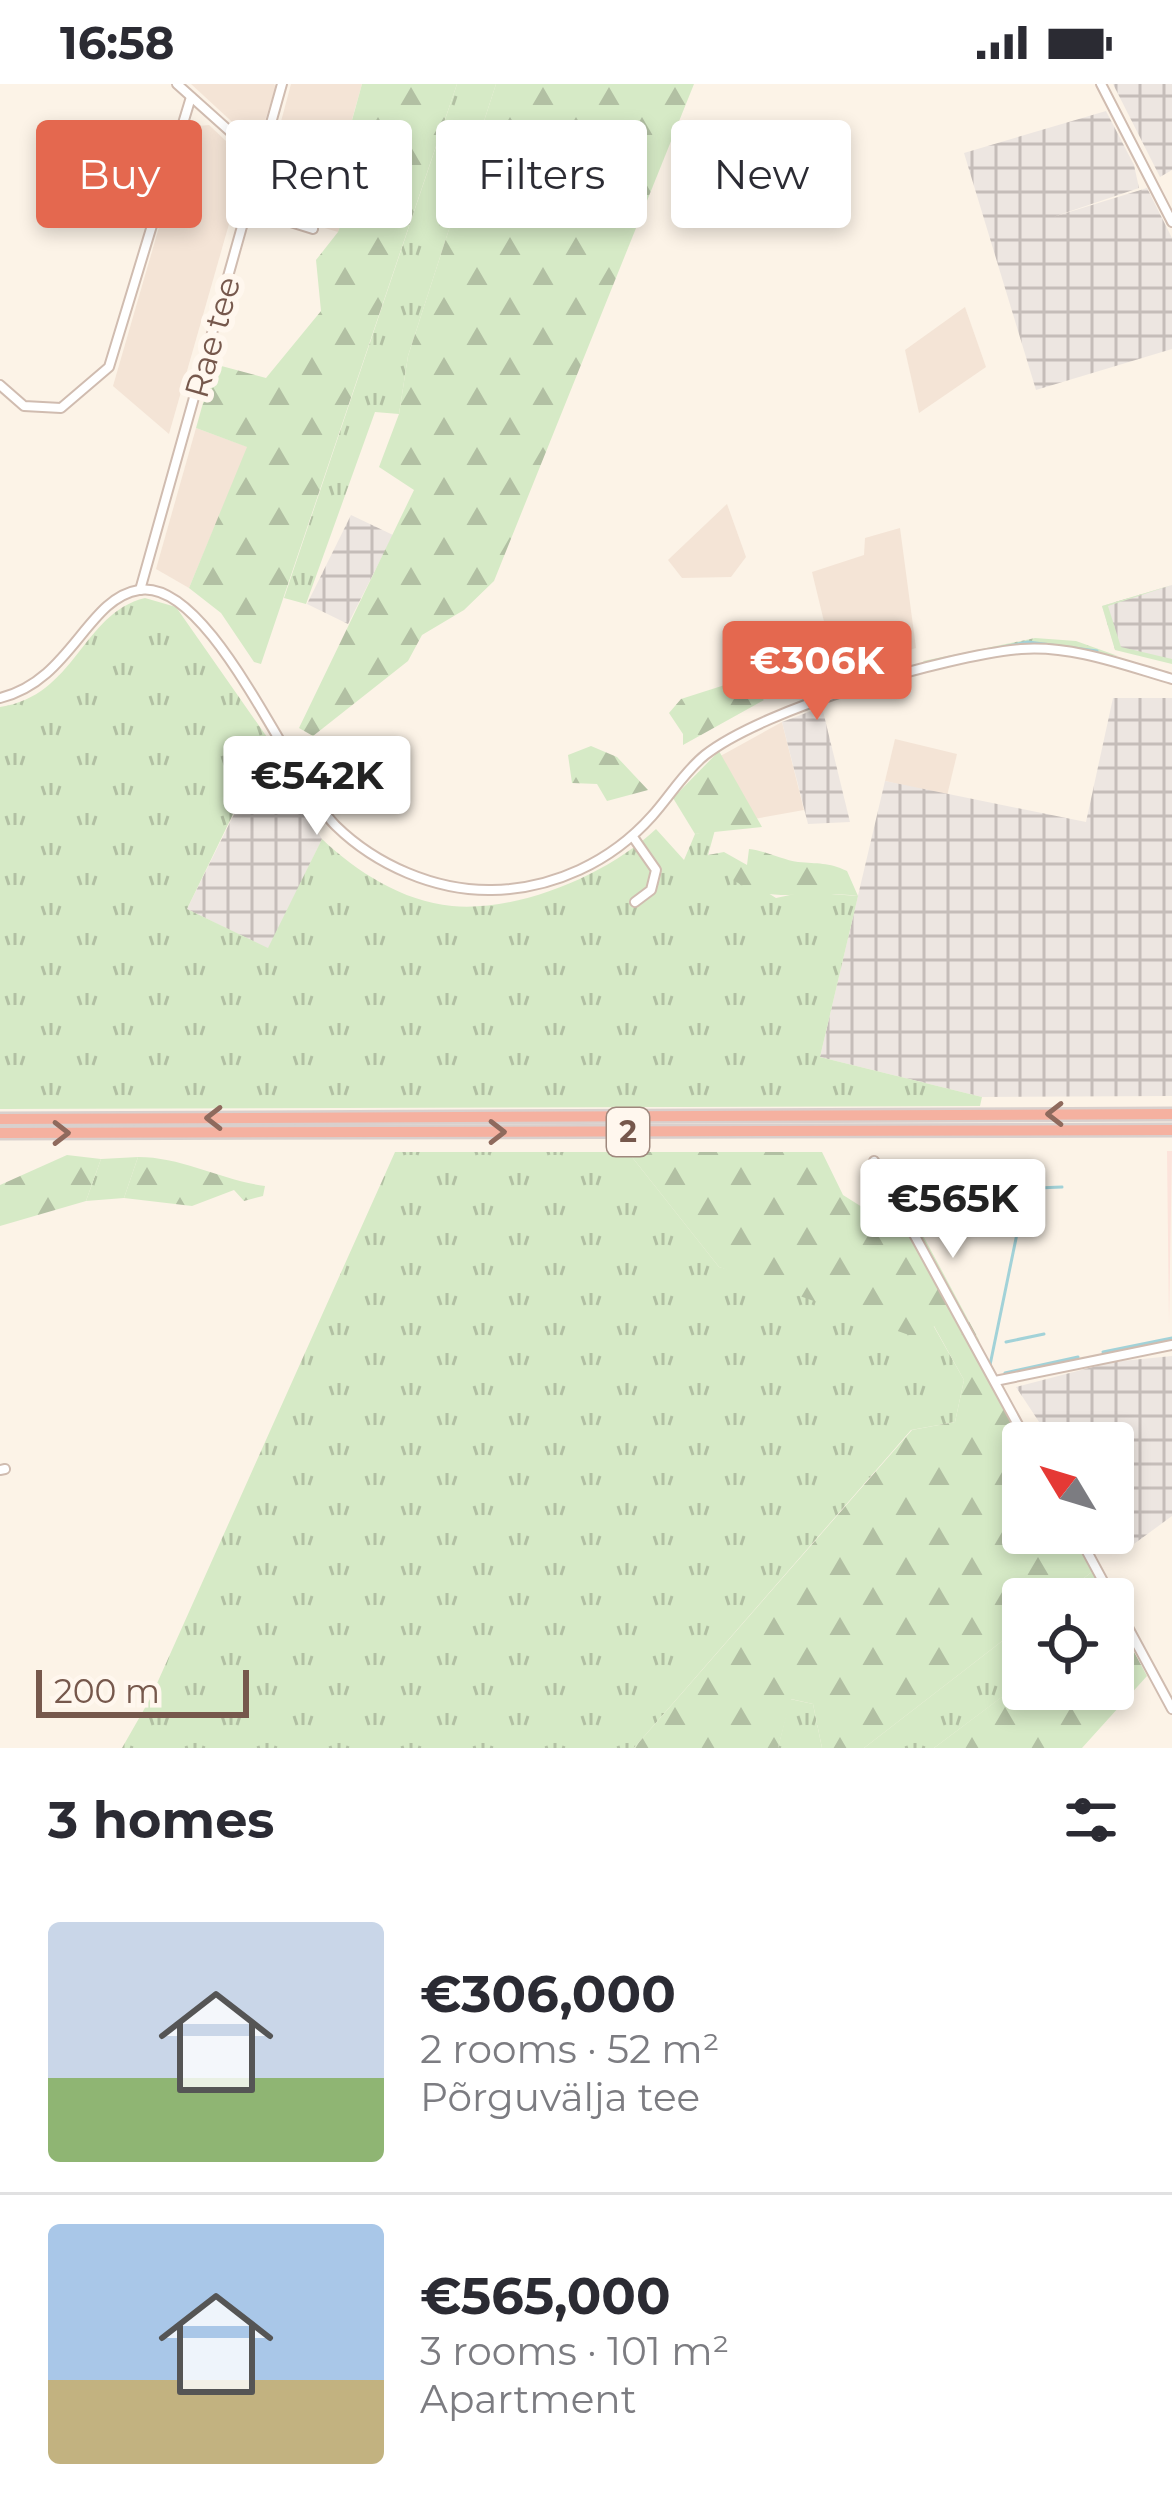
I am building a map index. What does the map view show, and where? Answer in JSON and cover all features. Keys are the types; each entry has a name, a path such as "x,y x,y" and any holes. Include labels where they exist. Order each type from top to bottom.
{"highway":[{"name":"2","path":"0,1119 1172,1114"},
{"name":"2","path":"0,1133 1172,1130"}],"street":[{"path":"177,84 226,128"},
{"name":"Rae tee","path":"273,120 282,84"},
{"path":"1101,84 1172,222"},
{"path":"0,385 24,406 61,408 109,368 191,97"},
{"name":"Rae tee","path":"140,590 244,228"},
{"path":"0,698 55,671 104,610 140,590 170,596 194,614 271,723 323,811 354,842 402,870 480,889 566,876 632,836 714,748 815,701 1021,649 1074,652 1172,679"},
{"path":"632,836 656,870 651,890 635,902"},
{"path":"874,1161 1017,1422"},
{"path":"995,1381 1172,1346"},
{"path":"1088,1554 1172,1709"}],"shaded area":[{"path":"191,84 276,86 265,120 230,120"},
{"path":"291,84 362,84 352,120 281,120"},
{"path":"1113,84 1172,84 1172,170 1160,177"},
{"path":"1106,111 1134,165 1139,188 1053,217 1147,188 1172,238 1172,349 1036,390 964,153"},
{"path":"209,125 226,141 228,228 169,434 113,386 159,228 202,228 202,126"},
{"path":"965,307 986,367 919,413 905,350"},
{"path":"196,428 248,447 189,588 156,569"},
{"path":"727,504 746,557 731,577 682,578 668,560"},
{"path":"351,515 393,535 348,624 307,604"},
{"path":"900,528 916,648 836,671 812,572 864,555 865,538"},
{"path":"1172,585 1172,662 1115,649 1102,606"},
{"path":"1113,698 1172,698 1172,1096 982,1097 820,1057 885,781 1086,822"},
{"path":"822,707 850,822 808,824 782,722"},
{"path":"782,722 804,810 754,819 715,759"},
{"path":"895,739 957,754 947,796 885,781"},
{"path":"255,772 300,804 322,839 269,949 187,909"},
{"path":"1167,1151 1172,1151 1169,1325"},
{"path":"1172,1356 1172,1516 1134,1544 1134,1422 1039,1422 1016,1387 1112,1362"}],"green space":[{"path":"362,84 457,84 445,120 436,120 436,146 412,217 412,120 352,120"},
{"path":"457,84 496,84 484,120 445,120"},
{"path":"496,84 694,84 680,120 671,120 671,141 647,201 647,120 484,120"},
{"path":"436,146 436,228 449,228 408,356 399,414 375,412 306,604 284,598 412,228"},
{"path":"339,228 408,228 261,664 254,662 221,613 189,588 247,447 196,428 214,364 266,378 321,311 316,260"},
{"path":"449,228 636,228 494,581 464,610 422,635 408,661 313,736 299,728 414,490 379,467 399,414 408,356"},
{"path":"1172,585 1108,606 1121,647 1172,659 1172,664 1115,650 1102,606"},
{"path":"145,598 176,607 269,740 187,909 268,948 322,839 350,863 398,891 433,903 478,906 561,887 613,861 656,829 684,860 695,834 715,830 708,855 776,898 804,892 858,896 820,1057 982,1097 980,1106 0,1109 0,707 46,687 106,620"},
{"path":"1035,638 1076,641 1118,656 1028,644 927,666 923,661"},
{"path":"731,683 752,689 764,700 683,745 683,734 669,713 681,699"},
{"path":"591,746 617,757 648,790 607,801 597,784 572,783 568,755"},
{"path":"719,751 762,827 695,834 673,798"},
{"path":"749,849 847,871 858,896 759,892 726,874 708,855 724,852 747,865"},
{"path":"395,1152 628,1152 719,1267 933,1325 964,1380 955,1422 911,1430 634,1748 122,1748 150,1699"},
{"path":"628,1152 822,1152 843,1195 870,1212 904,1200 979,1340 982,1363 1012,1422 1002,1422 1002,1554 1084,1554 1093,1571 1084,1578 1002,1578 1002,1641 864,1748 822,1748 813,1704 791,1699 778,1748 634,1748 912,1430 955,1422 964,1380 934,1326 920,1339 719,1267"},
{"path":"67,1155 101,1159 86,1201 0,1226 0,1185"},
{"path":"138,1157 124,1198 86,1201 101,1159"},
{"path":"138,1157 265,1186 263,1196 244,1201 234,1190 192,1206 124,1198"},
{"path":"1002,1641 1002,1697 934,1748 864,1748"},
{"path":"1134,1652 1147,1676 1134,1690"},
{"path":"1002,1697 1002,1710 1116,1710 1082,1748 934,1748"},
{"path":"790,1699 813,1704 822,1748 778,1748"}],"waterway":[{"path":"958,656 1028,642 1097,651"},
{"path":"990,1365 1028,1180"},
{"path":"1037,1188 1062,1187"},
{"path":"1006,1342 1044,1334"},
{"path":"1103,1352 1172,1338"},
{"path":"1005,1373 1078,1357"}]}
